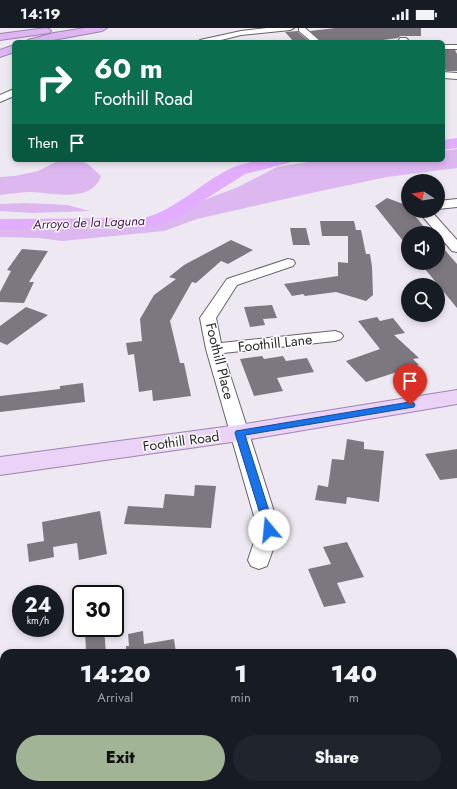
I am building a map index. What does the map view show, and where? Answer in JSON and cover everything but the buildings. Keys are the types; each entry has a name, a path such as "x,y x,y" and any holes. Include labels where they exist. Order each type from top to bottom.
{"highway":[{"path":"0,31 23,28"},
{"path":"0,37 65,28"},
{"path":"39,40 102,28"},
{"path":"0,54 12,49"}],"main road":[{"name":"Foothill Road","path":"0,466 240,433 457,397"}],"street":[{"path":"211,40 241,33 298,28 314,40"},
{"path":"445,47 457,47"},
{"path":"445,75 457,76"},
{"path":"0,99 12,93"},
{"path":"445,204 457,203"},
{"path":"430,218 457,248"},
{"name":"Foothill Place","path":"259,560 269,530 214,349 208,318 232,282 288,263"},
{"name":"Foothill Lane","path":"214,349 335,336"}],"shaded area":[{"path":"457,149 457,168 401,174 316,192 197,219 164,231 62,241 39,238 0,237 0,228 116,229 168,222 199,202 238,187 277,167 308,162 445,162 445,151"},
{"path":"56,162 83,162 91,166 101,176 96,184 89,190 81,193 60,194 31,192 0,195 0,177 15,176 38,171"},
{"path":"25,203 67,205 90,211 31,213 0,211 0,204"}],"waterway":[{"name":"Arroyo de la Laguna","path":"445,145 457,143"},
{"name":"Arroyo de la Laguna","path":"0,224 144,223 160,219 176,212 198,196 239,171 274,162"}],"route":[{"path":"269,530 240,433 410,405"}]}
